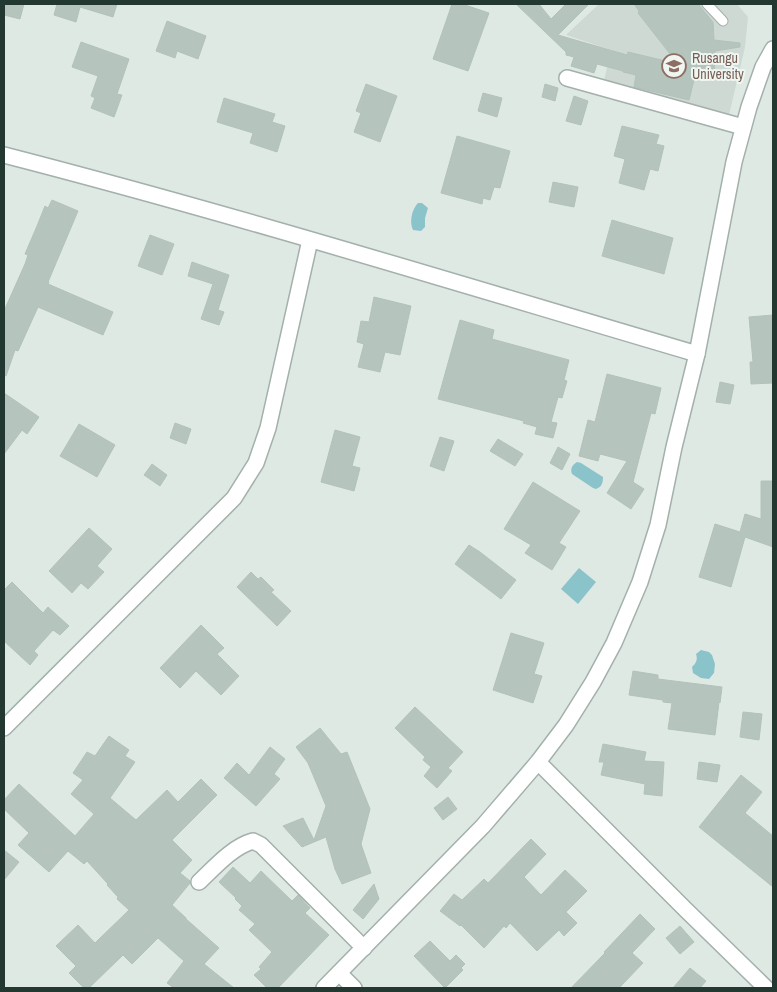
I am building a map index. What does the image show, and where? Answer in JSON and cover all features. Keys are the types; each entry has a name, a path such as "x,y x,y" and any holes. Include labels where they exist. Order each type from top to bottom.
{"street":[{"path":"324,988 483,826 538,762 566,725 593,682 614,643 640,582 658,525 674,447 697,354 734,162 743,127 764,67 773,49"},
{"path":"567,78 743,127"},
{"path":"4,155 82,175 310,240 697,354"},
{"path":"4,727 234,498 256,463 268,428 310,240"},
{"path":"538,762 691,916 766,988"},
{"path":"199,882 243,844 253,841 261,845 364,948"},
{"path":"339,973 354,988"}],"lane":[{"path":"707,4 723,21"}],"shaded area":[{"name":"Rusangu University","path":"599,4 737,4 748,17 745,47 729,115 604,81 611,50 566,35"}],"water":[{"path":"418,203 422,203 428,208 425,227 421,231 413,230 411,223 413,212"},
{"path":"577,462 603,477 600,487 593,488 572,474 572,467"},
{"path":"579,568 596,582 578,604 561,589"},
{"path":"701,650 712,655 715,664 714,673 709,679 701,678 693,673 692,667 697,658 696,654"}],"building":[{"path":"4,4 24,4 20,19 4,15"},
{"path":"57,4 117,4 113,17 80,7 76,22 54,15"},
{"path":"452,4 462,4 489,13 468,71 433,59"},
{"path":"516,4 539,4 551,19 566,4 589,4 558,35 627,55 628,52 678,64 638,13 639,11 634,4 698,4 713,22 714,40 740,43 740,47 715,51 714,76 695,76 689,100 634,87 636,75 623,71 597,64 594,73 571,66 574,57 566,55 566,52"},
{"path":"167,21 206,36 198,59 177,51 175,58 156,51"},
{"path":"81,42 129,59 117,94 122,95 114,117 91,108 95,98 91,96 98,76 72,67"},
{"path":"366,84 397,96 380,142 354,132 361,113 356,111"},
{"path":"545,84 558,88 555,101 542,97"},
{"path":"483,93 502,98 497,117 478,111"},
{"path":"574,96 588,101 581,125 566,121"},
{"path":"224,98 275,114 272,122 285,126 277,152 250,143 253,133 217,122"},
{"path":"622,126 659,135 656,144 664,146 658,171 650,169 644,190 619,183 625,159 614,156"},
{"path":"457,136 510,151 500,188 494,187 490,200 483,198 482,204 441,193"},
{"path":"553,182 578,187 574,207 549,202"},
{"path":"52,200 78,211 48,284 113,312 103,335 38,307 18,351 15,350 6,376 4,375 4,311 25,264 28,255 25,254 45,206 48,208"},
{"path":"612,220 673,238 664,274 602,256"},
{"path":"150,235 174,244 162,275 138,266"},
{"path":"192,262 229,275 218,310 224,312 219,325 201,319 213,284 188,276"},
{"path":"374,297 411,306 400,355 385,352 380,372 358,367 364,344 357,342 361,321 369,322"},
{"path":"773,315 773,383 751,384 750,362 753,362 749,317"},
{"path":"460,320 494,330 492,339 569,360 564,380 567,381 562,398 558,397 551,422 557,423 553,438 535,434 537,427 523,423 524,421 438,399"},
{"path":"607,374 661,388 655,414 651,413 633,482 644,489 631,509 607,493 627,461 600,454 598,461 579,456 588,420 595,422"},
{"path":"720,382 734,385 730,404 716,402"},
{"path":"4,393 39,417 27,434 22,430 4,454"},
{"path":"175,423 191,429 186,444 170,438"},
{"path":"79,424 115,445 97,477 60,456"},
{"path":"335,430 360,437 352,466 360,468 354,491 321,482"},
{"path":"440,437 454,441 444,471 430,466"},
{"path":"498,439 523,454 515,466 490,451"},
{"path":"558,447 570,454 562,470 550,463"},
{"path":"152,464 167,475 160,486 144,475"},
{"path":"761,481 773,481 773,547 745,537 731,587 699,577 715,524 740,532 745,514 761,519"},
{"path":"533,482 580,511 559,543 566,547 552,570 525,553 531,545 504,529"},
{"path":"89,528 112,549 97,566 104,572 88,589 81,583 72,593 49,571"},
{"path":"469,545 516,580 501,599 455,564"},
{"path":"251,572 258,579 261,577 274,590 271,592 291,611 277,626 237,587"},
{"path":"12,582 43,613 48,607 69,626 60,635 53,630 34,651 38,655 30,665 4,641 4,590"},
{"path":"201,625 224,648 217,654 239,676 221,695 196,671 180,688 160,668"},
{"path":"511,633 544,643 534,674 542,676 533,703 493,690"},
{"path":"633,671 658,675 658,679 722,687 715,735 668,729 672,703 629,695"},
{"path":"415,707 463,752 448,768 452,771 437,788 424,776 431,767 423,760 425,757 395,728"},
{"path":"743,712 762,714 759,740 740,737"},
{"path":"320,728 341,754 347,752 370,809 361,844 371,873 342,884 335,869 326,837 302,847 283,826 303,818 314,840 326,806 308,763 296,747"},
{"path":"109,736 129,750 125,756 135,762 110,798 136,820 167,790 178,802 201,779 217,795 172,840 192,860 180,873 190,883 172,905 219,948 204,964 234,988 174,988 167,983 184,961 158,938 132,964 123,955 89,988 84,988 69,973 76,966 56,946 78,925 95,943 129,910 117,899 118,897 108,884 87,861 84,864 68,851 49,872 18,845 29,833 4,809 4,800 19,784 75,836 94,814 71,794 83,780 73,773 87,752 95,756"},
{"path":"603,744 646,752 644,761 664,762 662,796 644,794 645,784 601,775 604,762 599,762"},
{"path":"270,747 285,759 274,774 280,779 256,806 224,778 237,763 249,775"},
{"path":"699,762 720,765 717,782 697,779"},
{"path":"741,775 762,792 745,813 773,836 773,887 699,827"},
{"path":"448,797 457,809 443,820 434,808"},
{"path":"531,839 546,854 524,877 541,895 565,870 587,891 566,912 577,923 564,936 559,930 537,951 510,923 506,928 504,926 484,948 461,925 440,911 454,894 462,900 484,879 488,883"},
{"path":"4,850 19,862 4,880"},
{"path":"233,867 250,883 261,871 292,901 298,895 310,908 305,913 329,935 278,988 267,988 254,975 261,969 259,967 272,952 249,930 255,924 239,910 242,906 219,882"},
{"path":"374,884 379,899 363,919 353,910"},
{"path":"640,914 655,929 632,953 643,963 619,988 571,988 605,953"},
{"path":"680,926 694,942 680,954 666,938"},
{"path":"430,941 450,961 456,955 465,964 461,968 463,970 445,988 414,956"},
{"path":"690,968 706,981 700,988 673,988"}],"place":[{"name":"Rusangu University","path":"674,66"}]}
